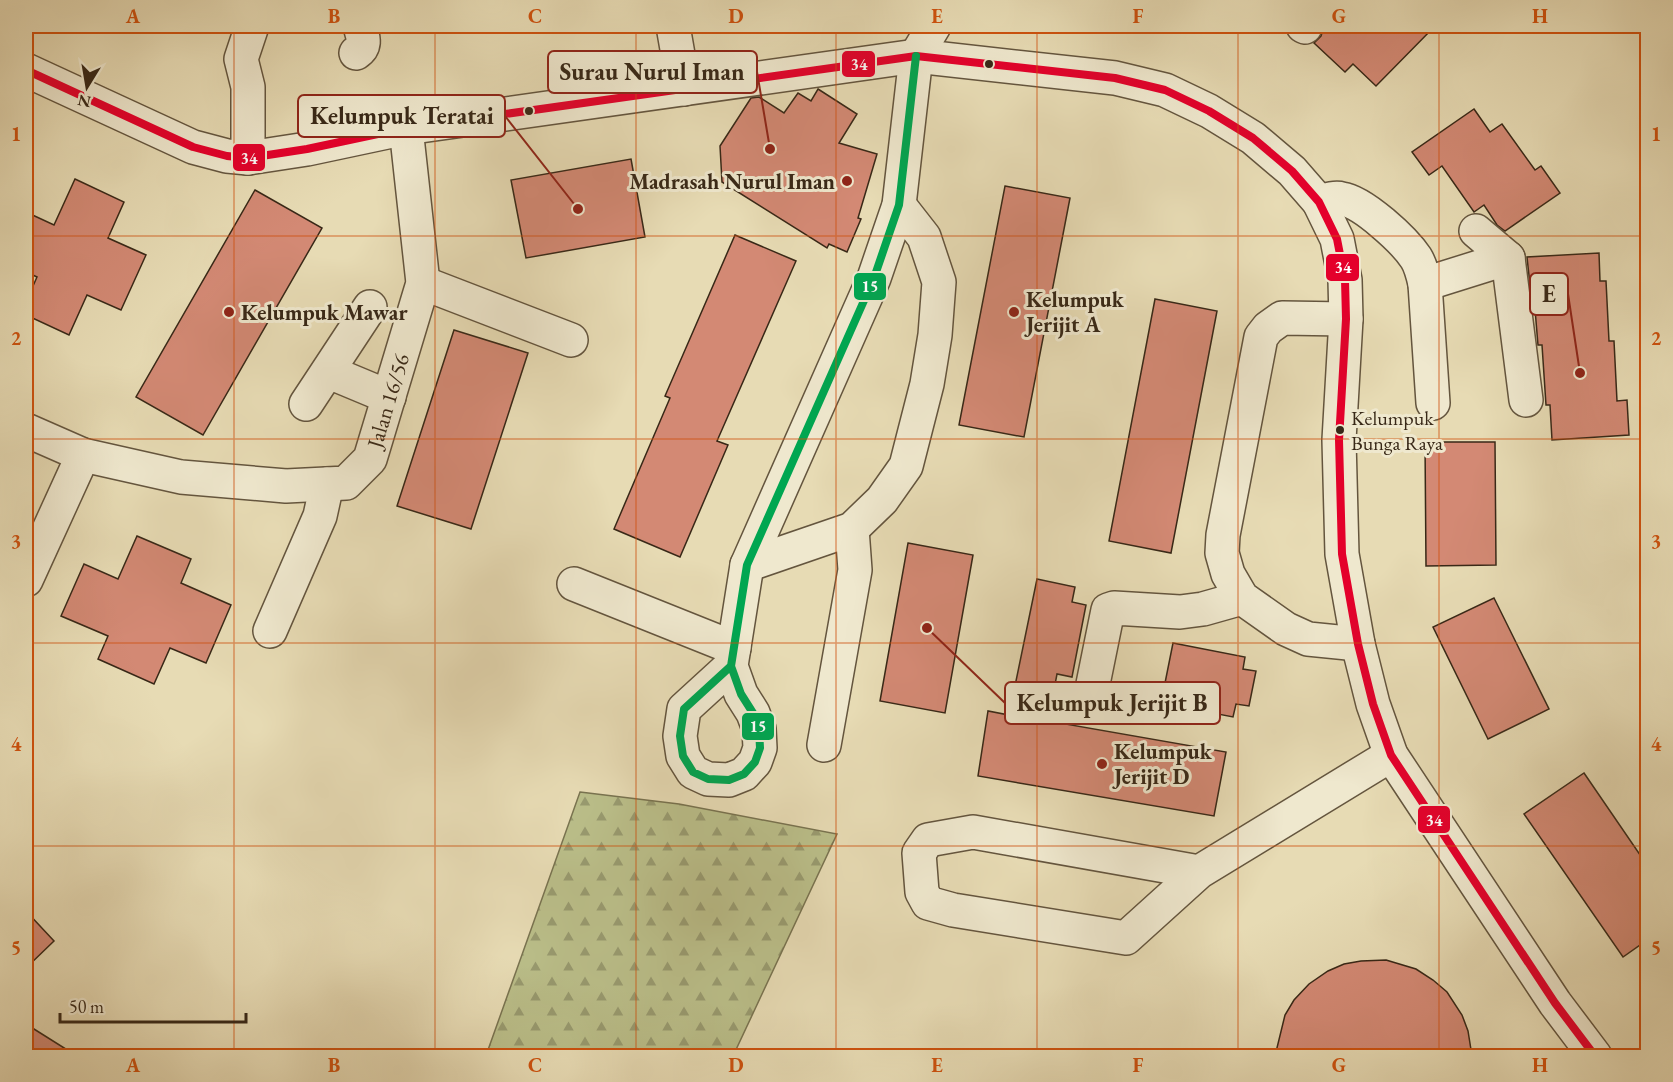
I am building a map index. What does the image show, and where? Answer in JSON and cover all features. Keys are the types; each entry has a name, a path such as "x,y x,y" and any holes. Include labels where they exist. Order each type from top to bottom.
{"street":[{"path":"248,158 248,87 241,59 252,26"},
{"path":"673,26 684,88"},
{"path":"573,584 733,657 747,565 874,278 899,205 916,56 934,26"},
{"path":"26,70 193,147 227,156 248,158 307,149 406,128 916,56 1115,78 1165,90 1209,111 1253,138 1292,171 1319,202 1337,239 1345,280 1346,320 1339,440 1342,554 1358,644 1373,704 1391,755 1555,1003 1595,1056"},
{"name":"Jalan 16/56","path":"26,430 83,455 181,477 286,486 346,483 370,459 423,283 406,128"},
{"path":"1319,202 1340,198 1355,202 1371,213 1414,256 1422,268 1433,404"},
{"path":"747,565 852,529 882,500 906,466 927,384 935,335 939,282 924,237 899,205"},
{"path":"1476,231 1508,258 1526,400"},
{"path":"1425,284 1508,258"},
{"path":"423,283 572,340"},
{"path":"306,404 370,306"},
{"path":"1346,320 1282,318 1268,328 1261,337 1223,535 1222,553 1228,574 1242,598 1286,629 1308,639 1358,644"},
{"path":"329,372 388,397"},
{"path":"26,580 83,455"},
{"path":"270,631 320,516 327,484"},
{"path":"824,745 855,570 852,529"},
{"path":"1093,684 1108,610 1114,608 1180,612 1203,609 1242,598"},
{"path":"1199,872 973,832 928,840 919,853 922,892 928,903 953,910 1126,939 1199,872 1391,755"}],"green space":[{"path":"580,792 679,804 837,834 733,1056 487,1056"}],"building":[{"path":"1324,26 1435,26 1376,86 1353,64 1345,72 1314,43 1321,36"},
{"path":"818,89 857,114 839,143 877,154 858,218 861,219 847,252 829,244 827,248 722,182 720,146 751,98 759,97 784,113 798,93 811,101"},
{"path":"1474,109 1490,132 1502,124 1535,170 1541,166 1560,193 1505,231 1497,225 1484,205 1474,212 1442,166 1429,175 1412,152"},
{"path":"631,159 645,237 526,258 511,180"},
{"path":"75,179 124,202 108,238 146,255 121,310 87,295 69,335 26,315 26,302 37,277 26,272 26,212 54,225"},
{"name":"Kelumpuk Jerijit A","path":"1005,186 1070,198 1024,437 959,425"},
{"name":"Kelumpuk Mawar","path":"255,190 322,228 203,435 136,397"},
{"path":"735,235 796,261 717,441 728,445 680,557 614,529 670,398 665,396"},
{"path":"1599,253 1600,281 1606,281 1609,341 1614,341 1617,401 1627,400 1629,435 1552,440 1550,405 1546,405 1542,345 1538,345 1533,285 1530,285 1527,257"},
{"path":"1155,299 1217,311 1171,553 1109,541"},
{"path":"454,330 528,353 471,529 397,506"},
{"path":"1425,442 1495,442 1496,565 1426,566"},
{"path":"137,536 191,559 181,583 231,605 206,663 170,648 154,684 98,659 108,636 61,616 84,564 118,579"},
{"path":"908,543 973,555 945,713 880,701"},
{"name":"Kelumpuk Jerijit D","path":"1037,579 1075,587 1072,602 1086,605 1072,677 1057,674 1048,721 1226,752 1214,816 978,776 988,711 1009,715"},
{"path":"1494,598 1549,709 1488,739 1433,627"},
{"path":"1173,643 1245,657 1243,669 1256,671 1249,706 1236,704 1233,717 1161,703"},
{"path":"1584,773 1647,865 1647,940 1623,957 1524,814"},
{"path":"26,911 54,941 26,968"},
{"path":"1386,960 1416,969 1447,992 1462,1015 1468,1031 1472,1056 1275,1056 1285,1015 1294,1000 1309,984 1328,971 1344,964"},
{"path":"26,1024 77,1056 26,1056"}],"transit line":[{"name":"34","path":"26,70 193,147 227,156 248,158 307,149 406,128 916,56 1115,78 1165,90 1209,111 1253,138 1292,171 1319,202 1337,239 1345,280 1346,319 1339,440 1342,554 1358,644 1373,704 1391,755 1555,1003 1595,1056"},
{"name":"15","path":"731,666 684,709 680,736 683,756 693,772 708,779 729,780 744,774 755,762 760,748 759,729 753,713 741,694 731,666 747,565 874,278 899,205 916,56"}],"place":[{"name":"Surau Nurul Iman","path":"770,149"},
{"name":"Madrasah Nurul Iman","path":"847,181"},
{"name":"Kelumpuk Teratai","path":"578,209"},
{"name":"Kelumpuk Mawar","path":"229,312"},
{"name":"Kelumpuk Jerijit A","path":"1014,312"},
{"name":"E","path":"1580,373"},
{"name":"Kelumpuk Bunga Raya","path":"1340,430"},
{"name":"Kelumpuk Jerijit B","path":"927,628"},
{"name":"Kelumpuk Jerijit D","path":"1102,764"}]}
